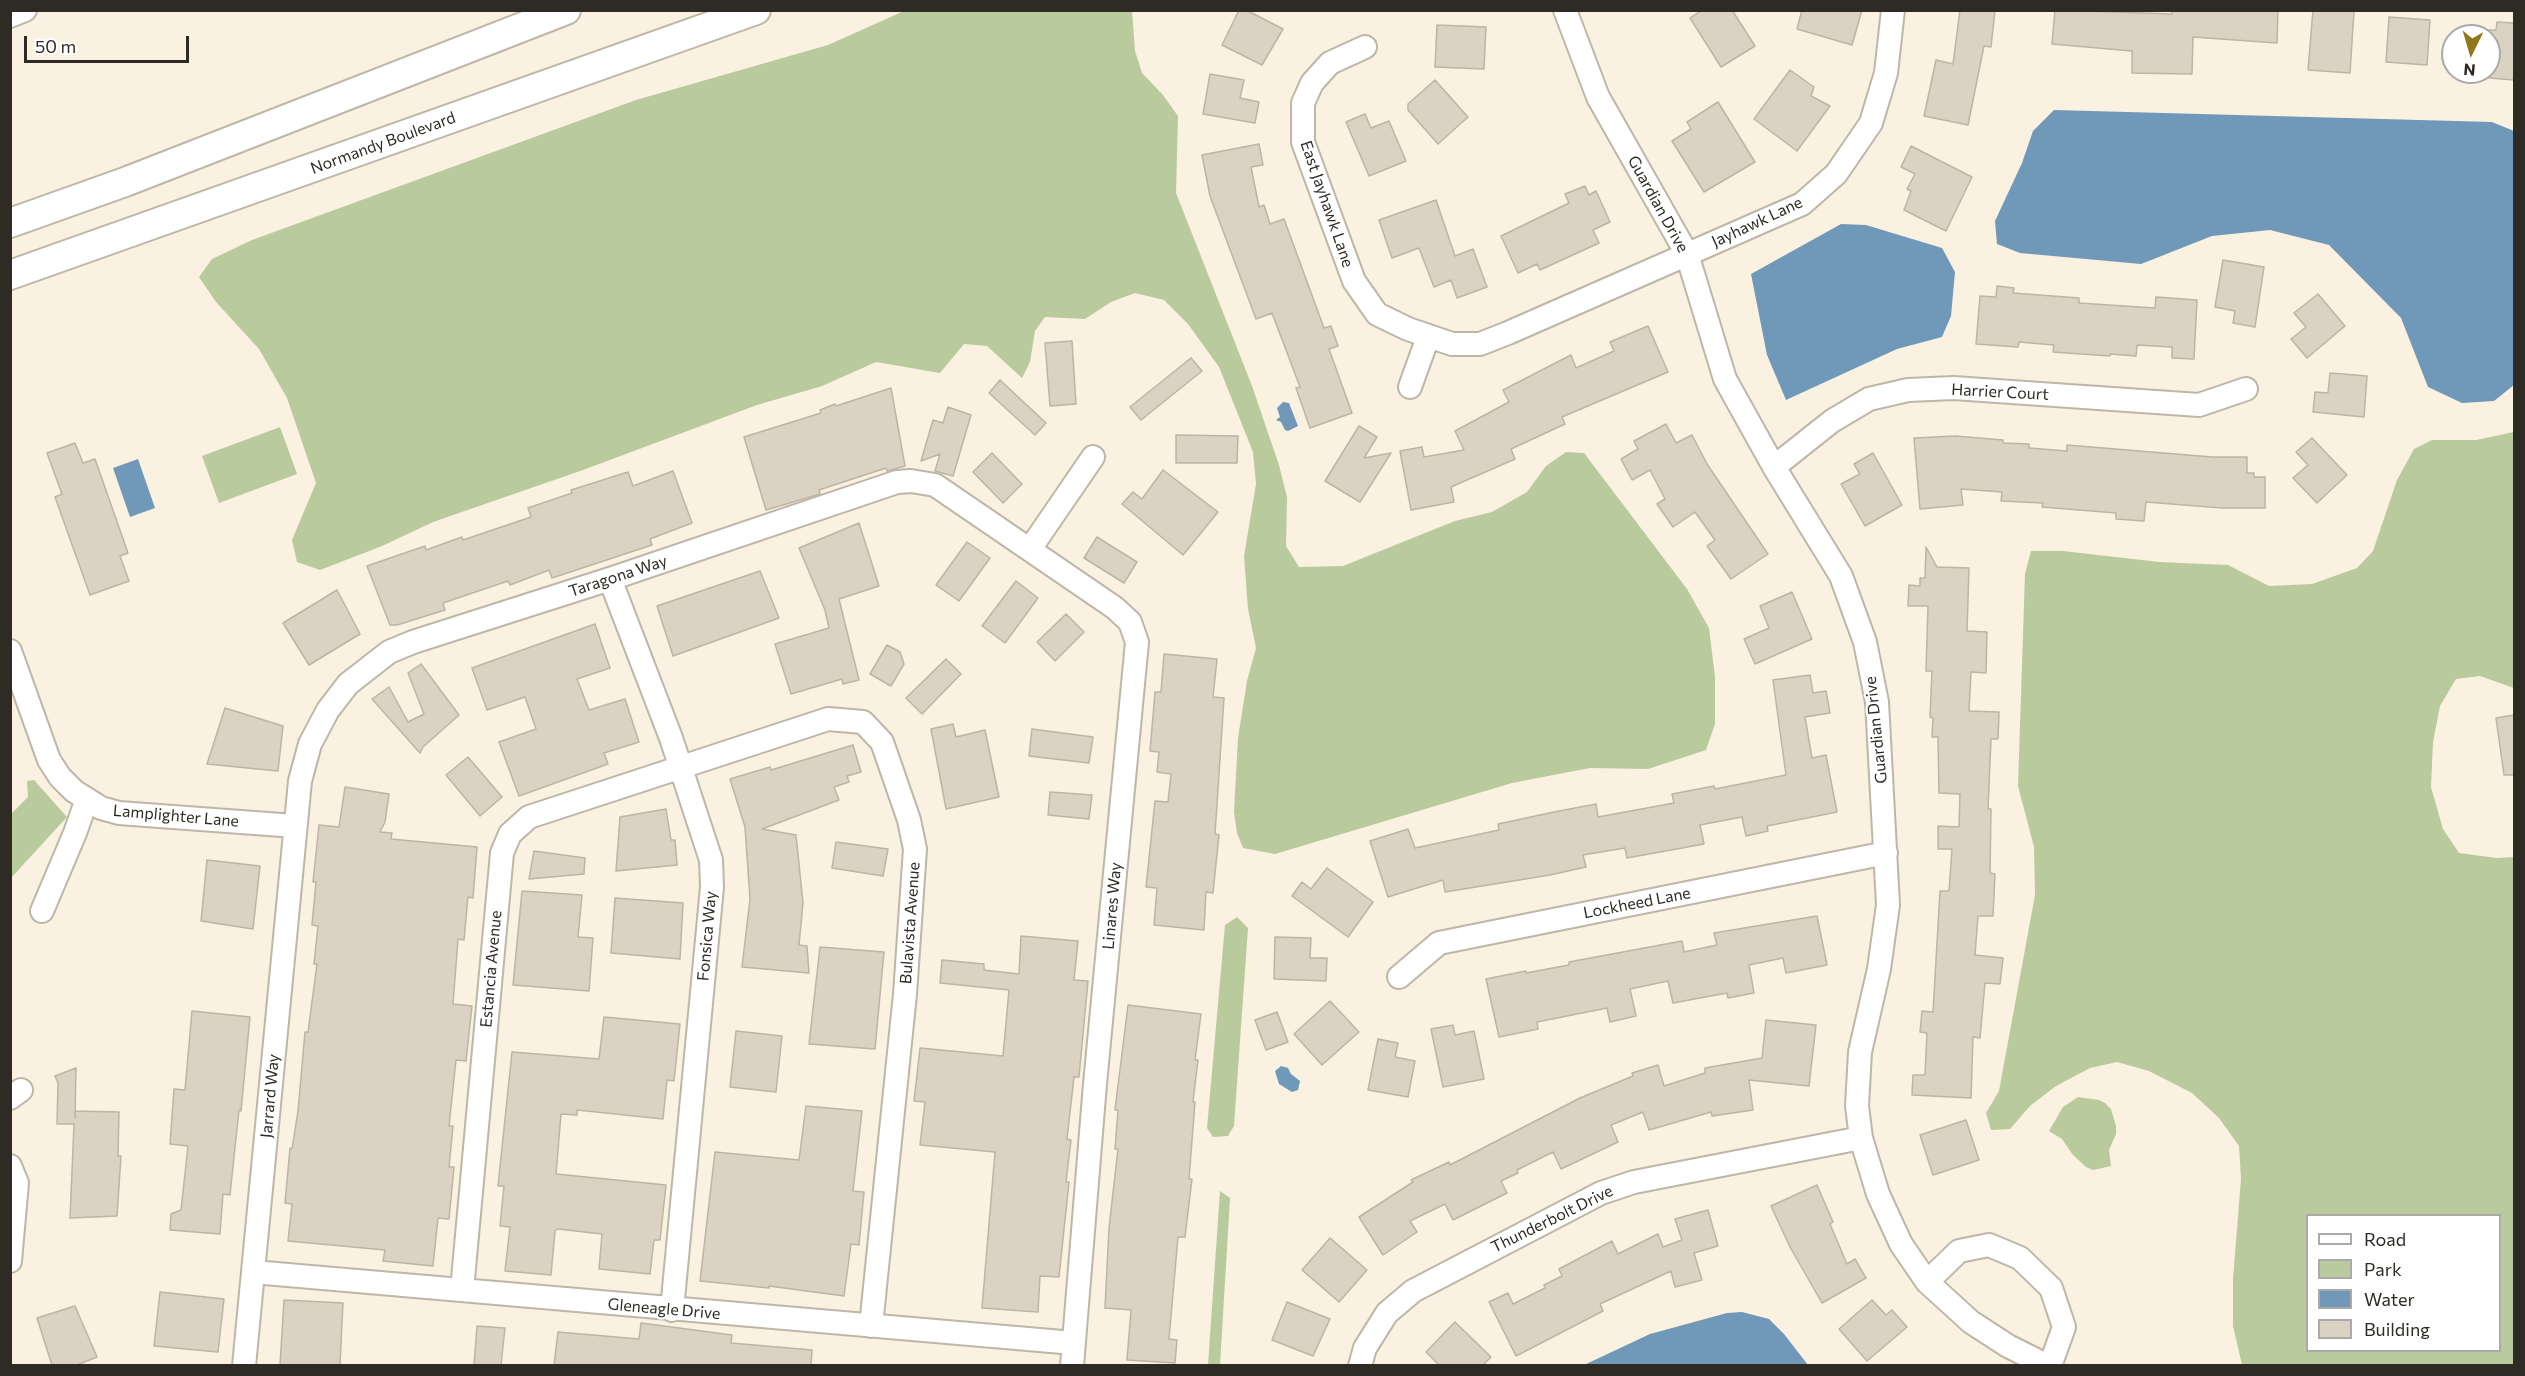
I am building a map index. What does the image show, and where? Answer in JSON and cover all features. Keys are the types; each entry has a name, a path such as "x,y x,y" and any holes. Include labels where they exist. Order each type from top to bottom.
{"main road":[{"path":"10,223 125,182 566,10"},
{"name":"Normandy Boulevard","path":"10,275 756,10"}],"street":[{"path":"10,16 24,10"},
{"name":"Guardian Drive","path":"1565,10 1598,97 1687,254 1725,379 1774,467 1841,576 1865,642 1877,702 1886,853 1886,916 1879,969 1860,1052 1857,1102 1861,1138 1878,1194 1901,1244 1927,1282 1971,1322 2008,1346 2049,1365"},
{"name":"Jayhawk Lane","path":"1418,333 1452,344 1479,344 1802,204 1836,174 1871,123 1886,73 1893,10"},
{"name":"East Jayhawk Lane","path":"1365,47 1330,63 1312,83 1303,103 1303,142 1353,281 1377,314 1418,333"},
{"path":"1410,387 1418,333"},
{"name":"Harrier Court","path":"1774,467 1832,421 1869,399 1908,390 1954,388 2199,405 2246,389"},
{"path":"1030,549 1093,457"},
{"name":"Taragona Way","path":"295,826 300,781 310,744 328,710 348,684 361,672 389,652 413,642 610,579 897,482 911,481 935,485 1030,549"},
{"name":"Linares Way","path":"1030,549 1116,608 1130,622 1137,642 1095,1084 1073,1354"},
{"name":"Fonsica Way","path":"610,579 681,767 711,860 712,887 672,1310"},
{"name":"Lamplighter Lane","path":"10,651 21,709 50,760 60,777 74,791 101,808 119,813 295,826"},
{"name":"Bulavista Avenue","path":"681,767 828,719 863,722 882,742 898,786 915,849 915,878 871,1326"},
{"name":"Estancia Avenue","path":"462,1290 502,853 510,834 529,817 681,767"},
{"path":"42,911 87,799"},
{"name":"Jarrard Way","path":"244,1365 295,826"},
{"name":"Lockheed Lane","path":"1399,977 1438,943 1886,853"},
{"name":"Thunderbolt Drive","path":"1360,1365 1365,1348 1387,1312 1413,1291 1601,1193 1668,1174 1861,1138"},
{"path":"10,1166 17,1183 10,1261"},
{"path":"1927,1282 1959,1251 1989,1245 2020,1258 2051,1288 2064,1327 2049,1365"},
{"name":"Gleneagle Drive","path":"253,1272 871,1326 1073,1354"}],"green space":[{"path":"904,11 1132,11 1135,51 1142,73 1163,95 1178,116 1176,193 1252,386 1279,465 1287,497 1286,546 1299,567 1343,566 1455,521 1492,512 1527,492 1546,466 1566,452 1584,453 1687,589 1709,628 1715,677 1715,724 1706,750 1648,769 1590,768 1512,783 1275,854 1243,848 1237,833 1234,812 1238,738 1247,681 1256,648 1248,609 1244,556 1256,484 1253,452 1219,367 1188,324 1164,300 1135,293 1111,302 1085,319 1045,317 1035,331 1030,362 1022,378 987,346 964,344 940,373 876,362 822,386 757,405 583,470 433,522 382,546 320,570 297,562 292,540 316,483 287,398 259,349 216,302 199,277 212,259 252,240 636,100 828,45"},
{"path":"280,427 297,474 219,503 202,456"},
{"path":"2514,432 2514,688 2480,676 2456,679 2440,706 2433,742 2431,787 2443,829 2459,853 2497,858 2514,857 2514,1365 2242,1365 2233,1326 2233,1279 2241,1179 2239,1146 2219,1118 2192,1093 2149,1071 2117,1062 2090,1068 2056,1086 2030,1106 2010,1129 1991,1130 1986,1113 1999,1091 2035,895 2034,847 2018,786 2025,574 2031,551 2063,551 2159,562 2228,565 2269,586 2312,584 2357,568 2373,551 2397,480 2414,449 2432,440 2476,440"},
{"path":"34,780 67,817 11,878 11,814 28,797 27,781"},
{"path":"1237,917 1248,928 1234,1126 1228,1136 1213,1137 1207,1128 1225,925"},
{"path":"2078,1097 2099,1100 2111,1109 2116,1134 2109,1150 2111,1166 2093,1170 2086,1167 2073,1155 2062,1139 2049,1131 2063,1107"},
{"path":"1220,1191 1230,1198 1220,1365 1208,1365"}],"water":[{"path":"2054,110 2492,122 2514,131 2514,385 2494,401 2462,403 2428,387 2401,318 2329,245 2270,230 2212,236 2141,264 2020,253 1997,244 1995,221 2022,163 2033,131"},
{"path":"1841,224 1866,225 1942,248 1955,272 1951,316 1942,337 1897,349 1786,400 1767,355 1751,274"},
{"path":"1283,402 1289,403 1298,426 1288,431 1281,422 1276,420 1280,417 1277,408"},
{"path":"138,459 155,508 130,517 113,468"},
{"path":"1281,1066 1288,1068 1291,1074 1300,1081 1298,1090 1292,1092 1279,1084 1275,1071"},
{"path":"1742,1312 1769,1319 1808,1365 1584,1365 1650,1334 1727,1313"}],"building":[{"path":"1239,10 1246,10 1283,29 1262,65 1222,45"},
{"path":"1702,10 1732,10 1755,46 1721,67 1690,18"},
{"path":"1802,10 1862,10 1852,45 1797,29"},
{"path":"1960,10 1995,10 1991,47 1984,46 1968,125 1924,116 1936,60 1953,64"},
{"path":"2055,10 2172,14 2172,10 2278,10 2277,43 2193,37 2192,74 2132,73 2132,51 2052,44"},
{"path":"2313,10 2354,11 2350,73 2308,70"},
{"path":"2389,17 2430,20 2427,65 2386,62"},
{"path":"2497,22 2514,23 2514,80 2501,79 2501,24 2497,24"},
{"path":"1437,25 1486,27 1484,69 1435,67"},
{"path":"1790,70 1814,87 1811,96 1830,106 1797,151 1754,119"},
{"path":"1210,74 1244,80 1240,98 1259,102 1255,123 1203,114"},
{"path":"1435,80 1468,117 1438,144 1408,110 1408,104"},
{"path":"1718,102 1755,162 1704,192 1672,141 1691,129 1687,122"},
{"path":"1365,114 1371,128 1389,121 1406,161 1369,176 1346,122"},
{"path":"1259,144 1263,165 1251,167 1259,207 1264,205 1270,224 1284,219 1324,328 1331,326 1338,346 1329,349 1352,413 1310,428 1296,388 1300,387 1272,313 1256,319 1210,196 1202,155"},
{"path":"1911,146 1972,177 1946,231 1904,210 1911,191 1907,189 1915,174 1901,167"},
{"path":"1585,186 1589,195 1596,191 1610,222 1593,230 1599,243 1540,270 1537,264 1518,273 1501,236 1569,203 1565,194"},
{"path":"1436,200 1455,256 1473,249 1487,287 1457,298 1451,280 1434,287 1419,248 1392,258 1379,220"},
{"path":"2223,260 2264,267 2255,327 2233,323 2235,311 2215,307"},
{"path":"1997,286 2014,288 2013,293 2079,298 2079,303 2155,308 2156,297 2197,300 2194,359 2172,358 2172,347 2137,345 2136,356 2110,354 2110,356 2053,352 2054,345 2019,342 2018,347 1976,344 1980,296 1996,297"},
{"path":"2318,294 2345,326 2307,358 2291,339 2306,327 2294,313"},
{"path":"1648,326 1668,372 1562,417 1565,424 1511,449 1515,459 1451,487 1454,502 1411,510 1400,451 1422,447 1424,457 1464,450 1455,431 1509,402 1503,390 1571,355 1576,368 1614,351 1610,342"},
{"path":"1072,341 1076,404 1050,406 1045,343"},
{"path":"1191,358 1202,371 1141,420 1130,407"},
{"path":"2330,373 2367,376 2364,417 2313,412 2315,392 2328,393"},
{"path":"1000,380 1046,423 1035,435 989,393"},
{"path":"891,388 905,466 887,471 886,468 819,490 820,494 766,510 744,437 821,413 820,410 835,404 836,406"},
{"path":"948,407 971,415 953,476 935,471 940,454 921,461 933,420 943,423"},
{"path":"1666,424 1676,443 1692,435 1707,464 1768,554 1731,579 1707,546 1715,540 1695,512 1673,527 1657,504 1665,499 1650,470 1632,480 1621,459 1638,449 1634,441"},
{"path":"1359,426 1377,437 1364,458 1391,453 1360,502 1325,481"},
{"path":"1176,435 1238,436 1237,463 1176,463"},
{"path":"1955,436 2003,440 2003,443 2029,444 2029,448 2067,451 2067,445 2212,457 2247,457 2247,473 2254,473 2254,477 2265,477 2265,508 2222,508 2146,502 2144,521 2116,519 2116,513 2042,507 2043,503 2001,501 2002,492 1961,489 1963,505 1920,509 1914,438"},
{"path":"2312,438 2347,475 2317,503 2293,478 2308,465 2296,452"},
{"path":"75,443 83,463 95,459 128,553 120,556 129,581 90,595 55,497 62,494 47,453"},
{"path":"992,453 1022,484 1003,503 973,472"},
{"path":"1873,453 1902,505 1865,526 1841,484 1860,474 1854,464"},
{"path":"1163,470 1218,512 1183,555 1122,504 1133,492 1142,499"},
{"path":"673,471 692,523 650,539 652,545 552,578 549,570 510,585 508,581 443,603 445,610 397,625 390,625 367,566 425,546 426,550 462,537 463,540 531,517 528,508 572,493 571,490 628,472 633,486"},
{"path":"859,523 879,586 839,599 859,680 843,684 842,679 791,694 775,644 829,628 825,610 799,548"},
{"path":"1097,537 1137,562 1124,583 1084,558"},
{"path":"967,542 990,558 959,601 936,585"},
{"path":"1926,547 1937,567 1969,568 1967,631 1987,632 1986,673 1971,672 1969,711 1999,712 1998,739 1991,739 1988,809 1991,809 1990,873 1995,874 1993,916 1978,916 1975,955 2003,958 2000,984 1985,983 1980,1038 1973,1037 1971,1098 1912,1095 1913,1075 1925,1075 1927,1033 1920,1032 1922,1011 1933,1012 1940,891 1949,891 1952,849 1938,849 1938,826 1959,827 1960,794 1939,793 1938,737 1932,737 1933,718 1930,717 1932,671 1926,671 1928,606 1908,606 1909,585 1920,586 1920,578 1925,578"},
{"path":"760,571 779,618 673,656 657,606"},
{"path":"1016,581 1038,598 1005,643 982,626"},
{"path":"337,590 360,634 309,665 283,623"},
{"path":"1792,592 1812,639 1755,664 1744,639 1769,628 1760,606"},
{"path":"1066,614 1084,632 1055,661 1037,642"},
{"path":"595,624 610,668 577,679 589,710 625,699 639,742 604,753 608,764 519,796 499,742 536,729 525,697 487,710 472,668"},
{"path":"887,645 900,652 904,664 891,686 870,674"},
{"path":"1164,654 1217,659 1213,697 1224,698 1215,834 1219,835 1213,893 1206,892 1204,930 1154,925 1157,888 1146,887 1155,801 1168,802 1171,774 1157,772 1159,752 1150,751 1155,692 1161,692"},
{"path":"946,659 961,674 922,714 906,698"},
{"path":"421,664 459,715 423,747 420,753 372,699 389,687 408,722 424,714 408,673"},
{"path":"1810,675 1813,693 1826,691 1830,713 1805,717 1812,758 1826,755 1837,812 1767,826 1768,831 1746,836 1742,817 1700,825 1704,844 1627,858 1625,848 1583,855 1586,867 1550,875 1445,892 1443,880 1388,897 1370,841 1408,829 1415,848 1499,830 1498,824 1554,812 1596,804 1598,817 1674,803 1672,794 1714,786 1715,789 1786,775 1773,680"},
{"path":"225,708 283,726 278,771 207,764"},
{"path":"2514,715 2514,775 2504,775 2496,718"},
{"path":"953,724 956,737 985,730 999,797 946,809 931,729"},
{"path":"1032,729 1093,737 1089,763 1029,756"},
{"path":"853,745 861,772 847,776 849,782 834,787 839,800 762,829 796,835 803,903 799,945 807,946 809,973 742,967 750,899 745,827 730,779 770,767 771,770"},
{"path":"468,757 502,797 480,816 446,775"},
{"path":"345,787 389,794 385,822 380,832 392,833 391,839 477,847 473,898 468,897 464,940 458,939 453,1004 472,1006 466,1061 456,1060 449,1126 453,1126 449,1167 454,1167 449,1219 438,1218 433,1266 383,1261 385,1250 288,1241 292,1204 285,1203 290,1148 292,1149 298,1111 305,1032 308,1032 317,964 314,964 318,926 312,925 316,882 313,882 319,825 339,827"},
{"path":"1050,792 1092,795 1089,819 1048,815"},
{"path":"666,809 671,840 675,840 677,865 616,871 620,817"},
{"path":"836,842 888,849 883,876 832,868"},
{"path":"534,851 585,858 584,874 529,879"},
{"path":"207,860 260,866 253,929 201,921"},
{"path":"1327,868 1373,902 1348,937 1292,896 1302,882 1311,889"},
{"path":"522,891 582,895 578,937 593,938 589,991 513,985"},
{"path":"615,898 683,903 680,959 611,953"},
{"path":"1817,916 1827,965 1786,973 1783,958 1749,965 1754,993 1728,998 1727,993 1673,1003 1668,981 1630,989 1636,1016 1610,1022 1607,1008 1537,1022 1538,1029 1499,1037 1486,979 1569,965 1569,962 1682,941 1684,952 1717,945 1714,933"},
{"path":"1021,936 1078,941 1074,980 1088,981 1079,1077 1074,1077 1067,1139 1071,1140 1066,1182 1069,1182 1059,1277 1040,1276 1038,1312 982,1308 995,1152 920,1145 925,1102 914,1101 920,1048 1003,1056 1009,990 940,983 942,960 984,964 984,970 1019,974"},
{"path":"1275,937 1311,938 1310,958 1327,958 1326,981 1274,979"},
{"path":"820,947 884,952 875,1049 809,1044"},
{"path":"1330,1001 1359,1032 1322,1065 1294,1034"},
{"path":"1128,1005 1201,1014 1195,1060 1198,1060 1193,1102 1195,1102 1189,1179 1192,1179 1185,1237 1178,1237 1169,1339 1177,1340 1175,1363 1127,1360 1131,1310 1105,1308 1109,1228 1118,1149 1115,1149 1118,1110 1115,1110"},
{"path":"192,1011 250,1017 230,1195 223,1194 220,1234 170,1230 171,1214 181,1210 188,1146 170,1144 174,1089 185,1090"},
{"path":"1277,1012 1288,1042 1266,1050 1255,1020"},
{"path":"604,1017 680,1024 674,1081 667,1080 663,1119 577,1110 577,1115 561,1114 556,1174 666,1185 660,1240 654,1240 650,1274 599,1269 602,1234 558,1229 555,1231 551,1275 505,1271 510,1227 500,1226 504,1186 498,1186 512,1052 599,1059"},
{"path":"1766,1020 1816,1025 1809,1086 1749,1080 1753,1110 1712,1116 1711,1112 1649,1130 1643,1112 1611,1125 1618,1142 1561,1169 1553,1152 1517,1170 1518,1173 1501,1181 1507,1193 1453,1220 1445,1204 1410,1221 1417,1232 1383,1255 1359,1217 1413,1182 1411,1180 1449,1162 1450,1165 1580,1098 1633,1076 1632,1073 1658,1065 1664,1086 1705,1073 1705,1068 1762,1058"},
{"path":"1453,1025 1455,1035 1474,1031 1484,1079 1443,1087 1431,1029"},
{"path":"736,1031 782,1036 776,1092 730,1087"},
{"path":"1378,1039 1398,1043 1395,1057 1415,1061 1408,1097 1368,1090"},
{"path":"76,1068 75,1111 119,1112 118,1156 121,1156 117,1216 70,1218 74,1124 57,1124 58,1083 55,1076"},
{"path":"806,1106 862,1111 853,1191 864,1192 859,1245 851,1244 844,1296 769,1286 769,1288 700,1281 715,1152 799,1160"},
{"path":"1966,1120 1979,1160 1933,1175 1920,1135"},
{"path":"1817,1185 1833,1222 1830,1224 1847,1264 1855,1259 1866,1278 1822,1303 1790,1247 1771,1206"},
{"path":"1708,1210 1718,1246 1694,1253 1702,1280 1675,1287 1671,1271 1600,1304 1603,1311 1516,1356 1489,1302 1508,1293 1513,1304 1545,1288 1544,1285 1562,1276 1559,1269 1612,1241 1618,1254 1658,1234 1663,1247 1682,1240 1675,1219"},
{"path":"1330,1238 1367,1270 1339,1302 1302,1270"},
{"path":"160,1292 224,1299 218,1352 154,1346"},
{"path":"284,1300 343,1303 340,1365 280,1365"},
{"path":"1872,1300 1886,1315 1892,1310 1907,1327 1867,1361 1839,1329"},
{"path":"1287,1302 1330,1319 1313,1356 1272,1340"},
{"path":"75,1306 97,1357 77,1365 52,1365 37,1318"},
{"path":"1455,1322 1491,1357 1483,1365 1439,1365 1426,1352"},
{"path":"641,1323 732,1335 731,1343 812,1350 811,1365 554,1365 558,1332 639,1339"},
{"path":"477,1326 505,1328 501,1365 474,1365"}]}
